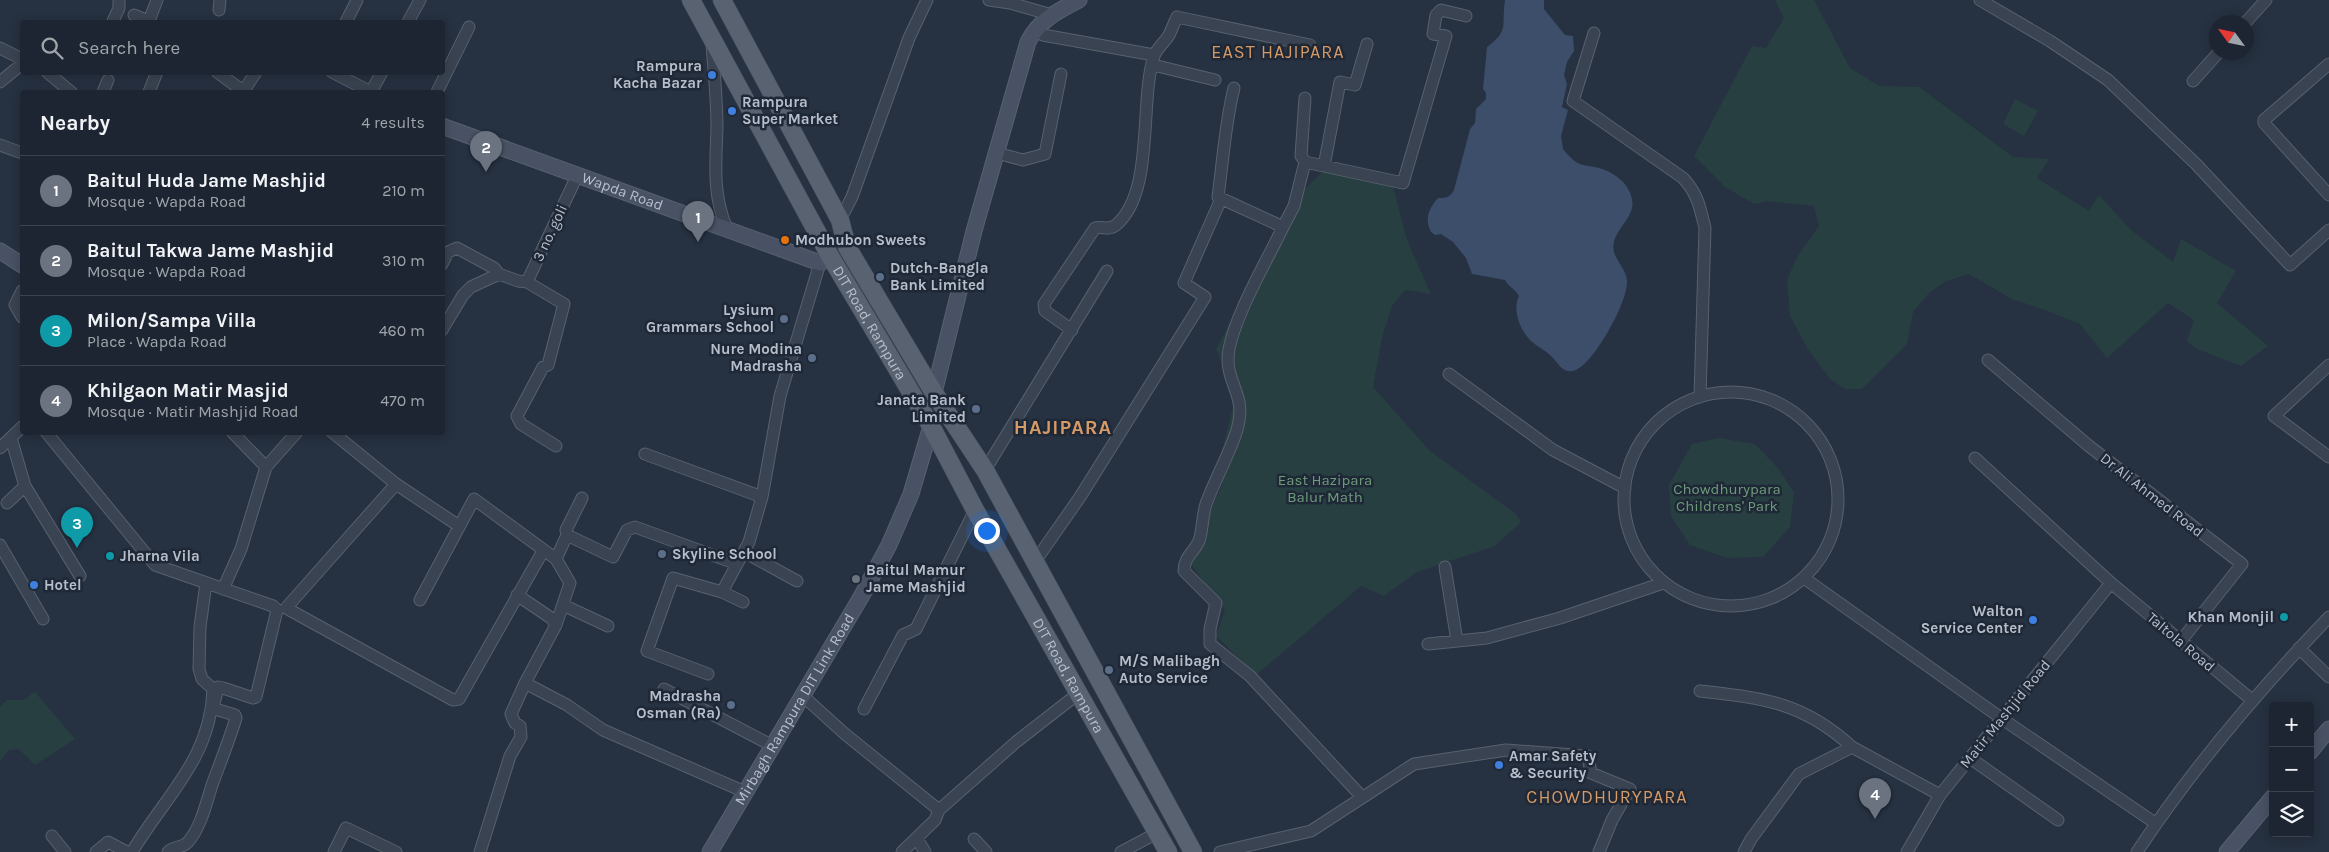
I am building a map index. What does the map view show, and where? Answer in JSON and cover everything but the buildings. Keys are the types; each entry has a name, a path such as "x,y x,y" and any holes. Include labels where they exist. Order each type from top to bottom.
{"main road":[{"name":"DIT Road, Rampura","path":"691,0 712,36 825,260 931,426 976,510 1168,852"},
{"name":"DIT Road, Rampura","path":"722,0 840,220 847,247 934,392 985,470 1036,560 1193,852"},
{"path":"825,260 847,247"}],"street":[{"path":"113,20 119,8 120,0"},
{"path":"151,20 157,0"},
{"path":"347,20 357,0"},
{"path":"409,20 420,0"},
{"path":"840,220 852,197 909,38 927,0"},
{"path":"989,0 1011,2 1052,15"},
{"path":"934,392 974,231 1023,57 1034,31 1052,15 1079,0"},
{"path":"1980,0 2050,40 2108,80 2196,164 2290,265 2329,230"},
{"path":"2252,15 2266,0"},
{"path":"1305,98 1301,156 1305,162 1403,183 1446,36 1433,34 1436,15 1441,10 1466,16"},
{"path":"134,15 145,20"},
{"path":"1072,330 1045,311 1044,304 1095,228 1105,229 1116,225 1128,208 1136,191 1145,150 1146,107 1154,60 1177,17 1310,45"},
{"path":"445,74 469,27"},
{"path":"1034,31 1044,35 1154,60 1214,80"},
{"path":"1594,33 1573,101 1683,178 1694,191 1701,209 1705,228 1700,397"},
{"path":"712,36 717,125 714,180 719,211 727,229"},
{"path":"1324,166 1340,82 1355,85 1366,44"},
{"path":"0,48 20,58"},
{"path":"2193,81 2212,60"},
{"path":"2329,64 2264,120 2264,123 2329,195"},
{"path":"0,82 20,66"},
{"path":"997,153 1023,160 1045,154 1061,74"},
{"path":"51,75 69,90"},
{"path":"150,90 156,75"},
{"path":"221,75 240,90"},
{"path":"244,90 254,75"},
{"path":"338,75 365,90"},
{"path":"372,90 380,75"},
{"path":"437,90 445,75"},
{"path":"104,90 108,80"},
{"path":"1234,88 1223,141 1223,160 1218,197 1283,227"},
{"name":"Wapda Road","path":"445,127 727,229 778,250 825,260"},
{"path":"0,145 20,152"},
{"path":"1305,162 1294,206 1242,312 1230,347 1228,360 1241,404 1237,429 1205,505 1198,542 1188,556 1184,571 1216,603 1210,629 1210,644 1250,676 1362,797"},
{"name":"3 no. goli","path":"522,281 577,176"},
{"path":"1036,560 1080,496 1205,298 1184,283 1221,199"},
{"path":"445,258 448,252 457,248 494,268 499,274 522,281 564,304 548,365 543,367 517,416 521,424 556,446"},
{"path":"0,251 20,264"},
{"path":"722,592 749,542 762,497 780,396 825,260"},
{"path":"985,470 1107,271"},
{"path":"445,325 470,287 499,274"},
{"path":"20,296 16,305 20,313"},
{"name":"Dr Ali Ahmed Road","path":"1988,360 2089,446 2242,564 2180,642"},
{"path":"2329,365 2274,416 2329,457"},
{"path":"1449,374 1553,450 1625,488"},
{"path":"1728,392 1757,395 1766,398 1785,406 1808,424 1825,447 1836,475 1838,503 1834,530 1822,556 1804,578 1783,593 1760,602 1734,607 1709,604 1685,596 1663,583 1645,564 1632,540 1625,515 1625,488 1630,464 1641,441 1652,428 1677,407 1700,397 1728,392"},
{"name":"Mirbagh Rampura DIT Link Road","path":"714,850 745,792 861,598 889,545 911,494 931,426"},
{"path":"0,448 20,429"},
{"path":"48,435 155,565 273,606 277,610 256,697 253,698 218,687 215,709 236,715 236,718 207,804 197,827 187,843 183,846 173,847 168,852"},
{"path":"235,435 266,467"},
{"path":"223,589 241,549 266,467 294,435"},
{"path":"336,435 396,484 459,526"},
{"path":"11,438 25,486 80,576"},
{"path":"645,454 762,497"},
{"name":"Taltola Road","path":"1975,458 2111,583 2252,700"},
{"path":"396,484 286,608 457,701 543,551"},
{"path":"7,502 25,486"},
{"path":"556,559 566,535 566,530 582,498"},
{"path":"420,600 474,499 556,559 570,583 556,625 511,714 515,723 520,726 521,737 510,756 480,852"},
{"path":"864,709 902,635 916,629 976,510"},
{"path":"566,535 613,557 627,530 635,527 737,564"},
{"path":"0,545 44,619"},
{"path":"744,552 797,580"},
{"path":"1445,567 1457,641"},
{"path":"708,674 647,651 673,578 722,592 743,602"},
{"path":"1804,578 2001,718 2156,824"},
{"path":"132,852 146,829 176,791 197,757 209,720 214,689 202,679 199,669 200,627 206,583"},
{"path":"1428,644 1487,638 1560,618 1663,583"},
{"name":"Matir Mashjid Road","path":"1907,852 1940,795 2111,583"},
{"path":"517,595 551,618 556,625"},
{"path":"563,605 608,626"},
{"path":"2137,852 2156,824 2252,700 2329,617"},
{"path":"2299,648 2329,677"},
{"path":"525,683 567,705 603,730 745,792"},
{"path":"664,689 773,746"},
{"path":"1700,691 1780,704 1812,716 1836,732 1852,746 1940,795"},
{"path":"902,852 935,820 939,810 1016,742 1079,693"},
{"path":"803,696 845,734 939,810"},
{"path":"2314,747 2329,729"},
{"path":"2314,757 2329,740"},
{"path":"1744,852 1800,774 1852,746"},
{"path":"1220,852 1311,831 1414,764 1506,750 1588,756 1591,773 1630,789 1612,820 1599,852"},
{"path":"1970,758 2058,820"},
{"path":"2228,852 2269,802"},
{"path":"2240,852 2269,814"},
{"path":"334,852 346,828 396,852"},
{"path":"1121,852 1157,833"},
{"path":"52,836 65,852"},
{"path":"917,839 925,852"},
{"path":"974,839 986,852"},
{"path":"96,852 108,842 127,852"}],"green space":[{"path":"1775,0 1814,0 1850,68 1879,86 1919,87 2013,157 2049,159 2037,178 2089,211 2099,195 2131,230 2173,262 2181,239 2236,271 2217,303 2268,346 2241,366 2197,349 2187,341 2194,320 2168,303 2107,358 2080,324 2012,299 1969,274 1946,281 1929,293 1913,312 1907,344 1862,389 1845,389 1831,380 1809,351 1790,316 1787,279 1799,254 1819,226 1814,206 1767,201 1754,204 1725,187 1694,156 1752,46 1766,48 1784,18"},
{"path":"2015,99 2038,111 2024,136 2003,124"},
{"name":"East Hazipara Balur Math","path":"1328,166 1393,186 1407,240 1431,294 1405,290 1392,306 1382,338 1373,387 1430,451 1516,514 1521,522 1495,546 1417,572 1384,596 1361,586 1256,675 1216,636 1225,610 1187,559 1222,485 1221,456 1236,394 1216,349 1293,201"},
{"name":"Chowdhurypara Childrens' Park","path":"1718,438 1755,444 1777,467 1794,492 1790,527 1763,557 1727,558 1690,545 1671,516 1669,485 1692,444"},
{"path":"35,692 75,739 35,765 19,749 9,750 0,761 0,706 7,700 23,700"}],"water":[{"path":"1505,0 1544,0 1544,9 1565,35 1573,36 1574,51 1567,62 1564,75 1567,84 1562,107 1568,110 1561,136 1563,149 1577,163 1613,174 1624,183 1631,196 1631,211 1617,235 1613,247 1627,280 1623,301 1601,343 1584,365 1572,371 1562,368 1527,336 1518,320 1516,307 1519,296 1505,280 1472,274 1466,258 1453,242 1441,234 1435,235 1431,232 1428,223 1430,210 1438,198 1450,196 1454,190 1470,129 1475,123 1476,109 1486,99 1486,93 1483,89 1487,47 1502,32"}],"place":[{"name":"Rampura Kacha Bazar","path":"712,75"},
{"name":"Rampura Super Market","path":"732,111"},
{"name":"Baitul Takwa Jame Mashjid","path":"486,172"},
{"name":"Modhubon Sweets","path":"785,240"},
{"name":"Baitul Huda Jame Mashjid","path":"698,242"},
{"name":"Dutch-Bangla Bank Limited","path":"880,277"},
{"name":"Lysium Grammars School","path":"784,319"},
{"name":"Nure Modina Madrasha","path":"812,358"},
{"name":"Janata Bank Limited","path":"976,409"},
{"name":"Milon/Sampa Villa","path":"77,548"},
{"name":"Skyline School","path":"662,554"},
{"name":"Jharna Vila","path":"110,556"},
{"name":"Baitul Mamur Jame Mashjid","path":"856,579"},
{"name":"Hotel","path":"34,585"},
{"name":"Khan Monjil","path":"2284,617"},
{"name":"Walton Service Center","path":"2033,620"},
{"name":"M/S Malibagh Auto Service","path":"1109,670"},
{"name":"Madrasha Osman (Ra)","path":"731,705"},
{"name":"Amar Safety & Security","path":"1499,765"},
{"name":"Khilgaon Matir Masjid","path":"1875,819"}],"district":[{"name":"EAST HAJIPARA","path":"1278,52"},
{"name":"HAJIPARA","path":"1063,427"},
{"name":"CHOWDHURYPARA","path":"1607,797"}]}
